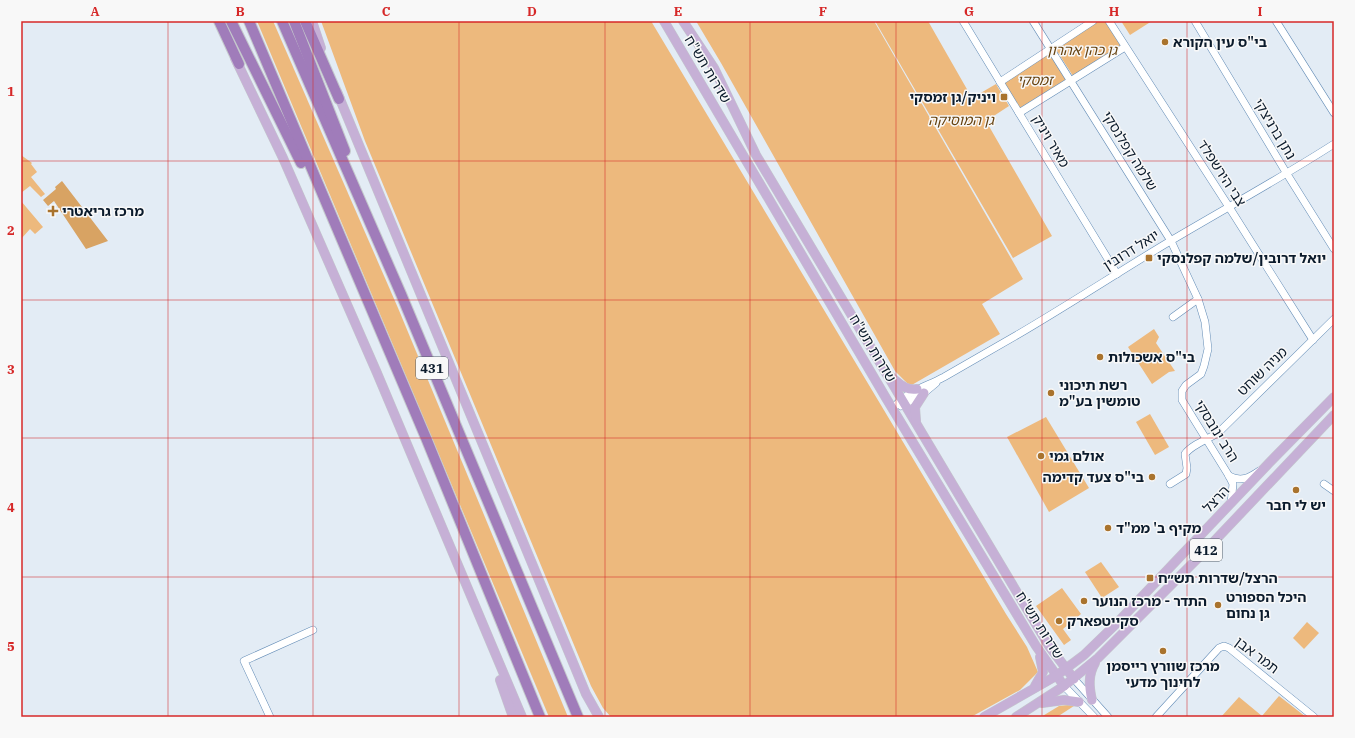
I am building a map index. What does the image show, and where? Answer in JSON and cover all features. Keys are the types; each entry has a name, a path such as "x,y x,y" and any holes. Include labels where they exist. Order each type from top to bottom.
{"highway":[{"path":"219,21 239,64"},
{"path":"231,21 351,261"},
{"name":"431","path":"249,21 426,438 540,717"},
{"name":"431","path":"282,21 401,294 578,717"},
{"path":"294,21 401,294"},
{"path":"305,21 339,99"},
{"path":"557,666 583,717"}],"main road":[{"path":"215,21 239,64 283,158 371,359 522,717"},
{"path":"312,21 339,99 583,687 599,717"},
{"name":"שדרות תש\"ח","path":"664,21 1036,646 1064,686"},
{"name":"שדרות תש\"ח","path":"683,21 714,68 756,155 918,428 1049,646 1074,679"},
{"path":"886,373 906,388 921,391 915,407 918,428"},
{"name":"הרצל","path":"1066,669 1084,655 1117,623 1334,397"},
{"name":"הרצל","path":"1074,679 1098,658 1203,553 1334,415"},
{"path":"461,571 513,717"},
{"path":"1033,689 1044,672 1036,646"},
{"path":"1049,646 1062,658 1067,660 1084,655"},
{"path":"1092,700 1090,688 1091,670 1098,658"},
{"name":"412","path":"984,717 1066,669"},
{"name":"412","path":"1016,717 1074,679"},
{"path":"1038,704 1064,700 1079,702"}],"street":[{"name":"מאיר ויניק","path":"963,21 1117,274"},
{"name":"שלמה קפלנסקי","path":"1033,21 1171,241 1198,300 1205,322 1208,349 1204,366 1200,374 1186,385 1182,391 1182,400"},
{"path":"1000,82 1093,21"},
{"name":"צבי הירשפלד","path":"1109,21 1313,340"},
{"name":"נתן ברניצקי","path":"1196,21 1287,174 1334,249"},
{"path":"1276,21 1334,113"},
{"path":"1019,113 1125,47"},
{"name":"יואל דרובין","path":"893,408 1056,312 1171,241 1287,174 1334,144"},
{"path":"1173,317 1198,300"},
{"name":"מניה שוחט","path":"1170,484 1186,474 1187,468 1185,454 1188,450 1218,433 1334,319"},
{"name":"הרב ינובסקי","path":"1182,400 1208,440 1233,484 1231,503"},
{"name":"הרב ינובסקי","path":"1229,476 1238,480 1243,479 1255,473 1270,462"},
{"path":"1324,484 1334,491"},
{"path":"270,717 244,661 313,630"},
{"name":"תמר אבן","path":"1156,717 1219,648 1224,646 1229,648 1312,716"},
{"path":"1074,679 1108,717"},
{"path":"1064,686 1094,717"}],"green space":[{"path":"257,21 273,21 398,308 568,717 549,717"},
{"path":"321,21 651,21 1027,647 1038,672 1020,690 971,717 611,717 603,708 591,686 365,141"},
{"path":"696,21 874,21 1023,279 982,304 1000,334 910,386 895,371"},
{"name":"גן המוסיקה","path":"875,21 928,21 972,98 996,84 1009,106 986,121 1052,236 1013,258"},
{"name":"גן כהן אהרון","path":"1097,21 1105,21 1121,46 1073,76 1055,48"},
{"path":"1121,21 1152,21 1130,35"},
{"name":"זמסקי","path":"1050,52 1067,79 1020,108 1003,81"},
{"path":"21,155 32,163 31,164 37,172 31,177 45,194 41,197 30,186 21,193"},
{"path":"21,201 43,227 35,234 30,229 21,239"},
{"path":"1154,329 1159,337 1156,343 1175,371 1169,372 1152,384 1128,347"},
{"path":"1150,414 1169,447 1155,455 1136,422"},
{"path":"1046,417 1089,488 1049,512 1007,437"},
{"path":"1101,562 1119,587 1102,598 1085,572"},
{"name":"סקייטפארק","path":"1062,588 1081,614 1063,629 1071,640 1064,645 1036,606"},
{"path":"1307,622 1319,633 1304,649 1293,638"},
{"path":"1279,696 1306,717 1221,717 1239,697 1262,716"},
{"path":"1077,704 1057,717 1041,717 1059,706"}],"shaded area":[{"path":"62,181 108,241 86,249 54,201 48,206 43,200 56,189 55,187"}],"place":[{"name":"בי\"ס עין הקורא","path":"1165,42"},
{"name":"ויניק/גן זמסקי","path":"1004,97"},
{"name":"מרכז גריאטרי","path":"53,211"},
{"name":"יואל דרובין/שלמה קפלנסקי","path":"1149,258"},
{"name":"בי\"ס אשכולות","path":"1100,357"},
{"name":"רשת תיכוני טומשין בע\"מ","path":"1051,393"},
{"name":"אולם גמי","path":"1041,456"},
{"name":"בי\"ס צעד קדימה","path":"1152,477"},
{"name":"יש לי חבר","path":"1296,490"},
{"name":"מקיף ב' ממ\"ד","path":"1108,528"},
{"name":"הרצל/שדרות תש״ח","path":"1150,578"},
{"name":"התדר - מרכז הנוער","path":"1084,601"},
{"name":"היכל הספורט גן נחום","path":"1218,605"},
{"name":"סקייטפארק","path":"1059,621"},
{"name":"מרכז שוורץ רייסמן לחינוך מדעי","path":"1163,651"}]}
